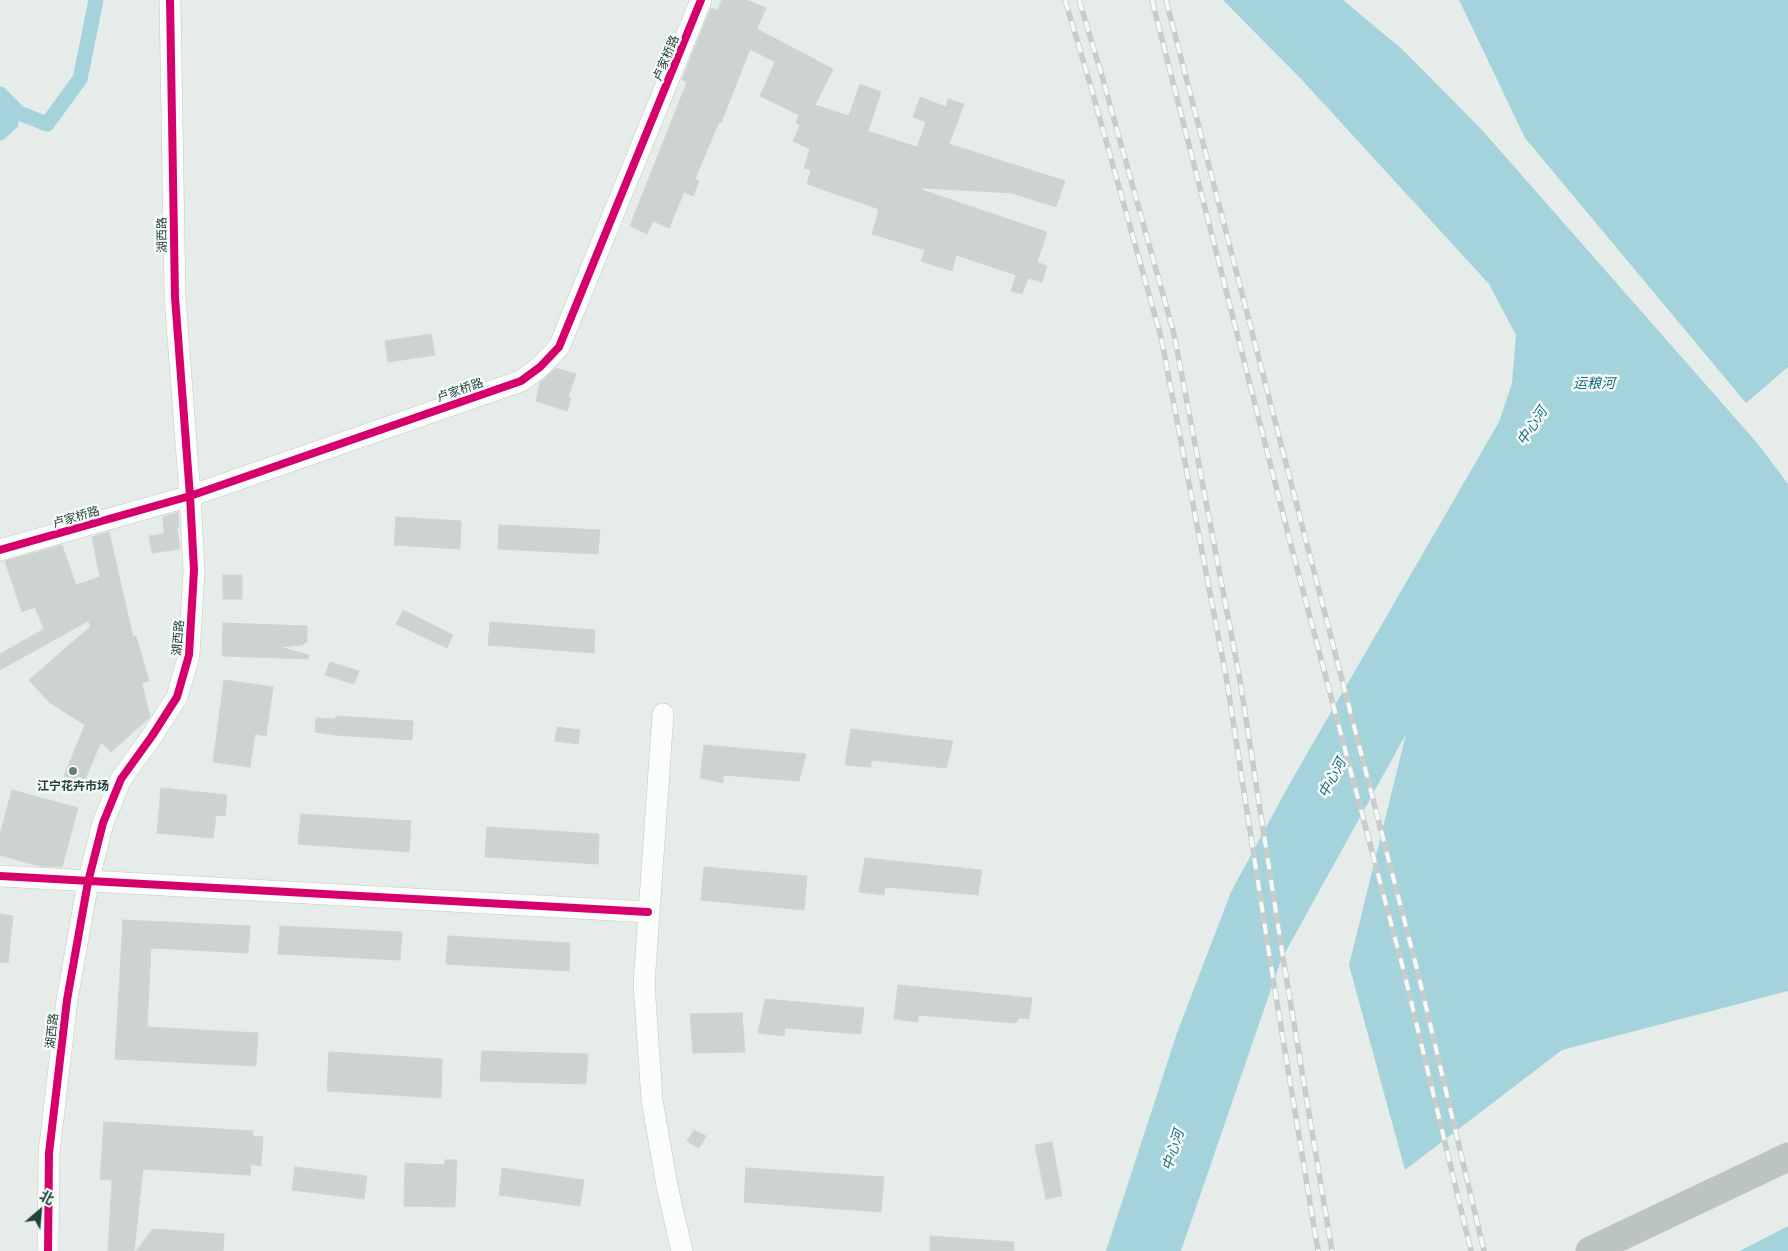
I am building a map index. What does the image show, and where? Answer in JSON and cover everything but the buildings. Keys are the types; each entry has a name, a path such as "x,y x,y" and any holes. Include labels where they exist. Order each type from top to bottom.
{"highway":[{"path":"1590,1251 1788,1157"},
{"path":"1621,1251 1788,1174"}],"street":[{"name":"湖西路","path":"48,1251 49,1153 66,1000 88,882 103,823 121,779 177,697 189,654 194,570 174,297 170,0"},
{"name":"卢家桥路","path":"0,550 190,496 521,381 540,367 559,347 701,0"},
{"path":"662,714 644,984 652,1100 667,1186 682,1251"},
{"path":"0,876 648,912"}],"water":[{"path":"1223,0 1343,0 1403,50 1482,130 1758,444 1788,484 1788,991 1562,1050 1405,1170 1349,965 1406,734 1281,960 1181,1251 1106,1251 1177,1033 1231,892 1290,783 1499,422 1512,383 1516,335 1489,284 1302,80"},
{"path":"1459,0 1788,0 1788,367 1746,403 1525,138"},
{"path":"1788,1226 1788,1251 1740,1251"}],"waterway":[{"path":"0,94 19,113 47,124 80,79 96,0"},
{"path":"0,113 11,123 0,133"}],"railway":[{"path":"1065,0 1161,337 1227,682 1318,1251"},
{"path":"1079,0 1174,334 1240,680 1284,964 1332,1251"},
{"path":"1152,0 1293,553 1405,976 1471,1251"},
{"path":"1166,0 1418,973 1484,1251"}],"cycle path":[{"path":"48,1251 49,1153 67,1000 88,882 103,823 121,779 177,697 189,655 194,570 175,297 170,0"},
{"path":"0,550 190,496 521,381 540,367 559,347 701,0"},
{"path":"0,876 648,912"}],"place":[{"name":"江宁花卉市场","path":"73,771"}],"water label":[{"name":"运粮河","path":"1594,383"},
{"name":"中心河","path":"1532,426"},
{"name":"中心河","path":"1332,778"},
{"name":"中心河","path":"1173,1150"}]}
